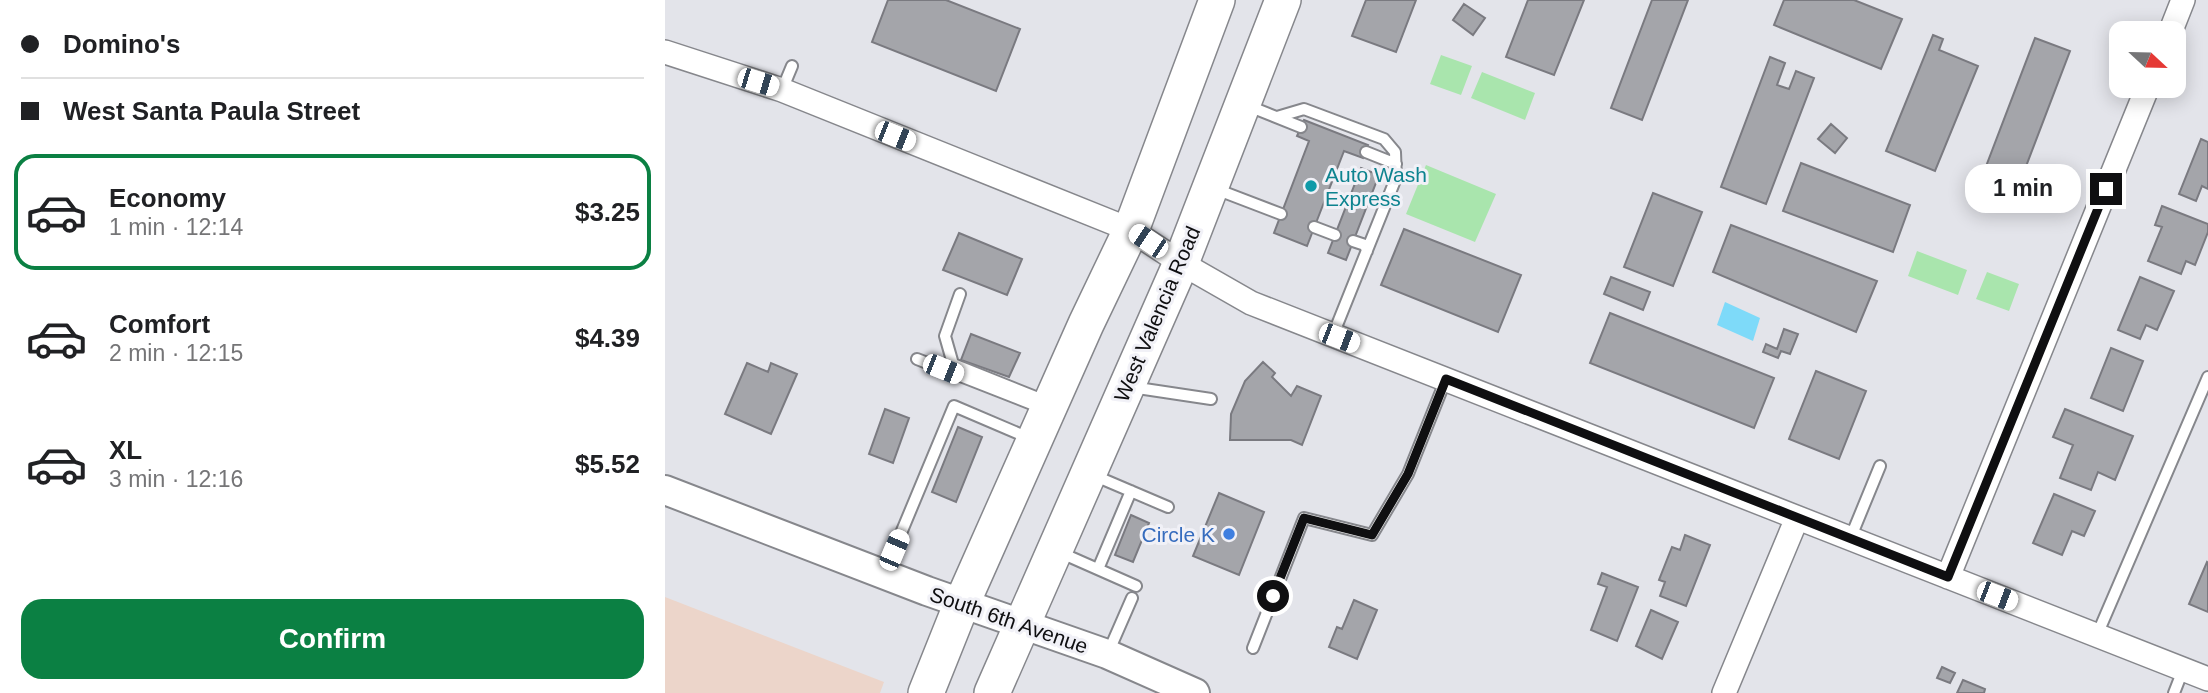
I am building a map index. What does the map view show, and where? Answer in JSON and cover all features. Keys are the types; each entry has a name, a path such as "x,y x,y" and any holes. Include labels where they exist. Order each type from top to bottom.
{"main road":[{"path":"926,693 962,603 1131,230 1217,0"},
{"name":"West Valencia Road","path":"992,693 1181,263 1283,0"}],"street":[{"path":"2175,21 2183,0"},
{"path":"665,52 782,90 1131,230 1181,263 1251,303 2208,680"},
{"path":"1948,577 2143,98"},
{"name":"South 6th Avenue","path":"665,490 962,603 1107,654 1195,693"},
{"path":"1724,693 1797,518"}],"lane":[{"path":"782,90 792,66"},
{"path":"1243,103 1301,127"},
{"path":"1277,117 1304,109 1384,139 1395,152 1396,178 1333,335"},
{"path":"1366,152 1396,164"},
{"path":"1211,187 1281,214"},
{"path":"1314,227 1335,235"},
{"path":"1353,241 1365,245 1367,251"},
{"path":"960,294 945,336 953,364 1045,418"},
{"path":"918,359 1045,418"},
{"path":"2097,635 2208,377"},
{"path":"1252,648 1304,518 1372,535 1408,474 1446,379"},
{"path":"1126,387 1211,399"},
{"path":"884,574 954,406 1045,418"},
{"path":"1850,539 1880,466"},
{"path":"1088,473 1168,507"},
{"path":"1098,569 1131,491"},
{"path":"1054,550 1136,586"},
{"path":"1107,654 1132,598"},
{"path":"2174,693 2183,670"}],"shaded area":[{"path":"665,597 884,682 880,693 665,693"}],"green space":[{"path":"1441,55 1472,66 1461,95 1430,84"},
{"path":"1482,72 1535,93 1525,120 1471,98"},
{"path":"1426,165 1496,194 1475,242 1406,214"},
{"path":"1917,251 1967,270 1958,295 1908,276"},
{"path":"1987,272 2019,284 2009,311 1976,299"}],"water":[{"path":"1725,302 1760,318 1753,341 1717,325"}],"building":[{"path":"888,0 946,0 1020,29 996,91 872,42"},
{"path":"1366,0 1416,0 1396,52 1352,36"},
{"path":"1528,0 1584,0 1554,75 1506,57"},
{"path":"1652,0 1688,0 1642,120 1611,108"},
{"path":"1784,0 1854,0 1902,19 1881,69 1774,25"},
{"path":"1464,4 1485,18 1473,35 1453,20"},
{"path":"1933,35 1943,39 1939,50 1978,66 1935,171 1886,151"},
{"path":"2035,38 2070,51 2012,203 1977,190"},
{"path":"1770,57 1785,63 1777,85 1789,89 1796,71 1814,78 1766,204 1721,187"},
{"name":"Auto Wash Express","path":"1304,120 1368,145 1363,158 1344,151 1307,246 1274,233 1309,141 1297,136"},
{"path":"1831,124 1847,138 1835,153 1818,139"},
{"path":"2201,139 2208,142 2208,189 2202,186 2196,201 2179,194"},
{"path":"1801,163 1910,205 1893,252 1783,211"},
{"path":"1361,168 1379,175 1346,260 1328,253"},
{"path":"1653,193 1702,212 1673,286 1624,267"},
{"path":"2162,206 2208,224 2208,232 2195,265 2186,261 2181,274 2148,261 2162,227 2155,225"},
{"path":"1731,225 1877,281 1856,332 1713,272"},
{"path":"1404,229 1521,275 1498,332 1381,285"},
{"path":"959,233 1022,259 1007,295 943,270"},
{"path":"1611,277 1650,292 1643,310 1604,294"},
{"path":"2140,277 2174,291 2157,330 2146,325 2140,339 2118,330"},
{"path":"1610,313 1774,378 1754,428 1590,363"},
{"path":"1784,329 1798,334 1790,354 1781,351 1778,358 1763,352 1766,344 1777,349"},
{"path":"971,334 1020,353 1009,377 961,360"},
{"path":"2111,348 2143,361 2123,411 2091,398"},
{"path":"1263,362 1275,373 1272,377 1291,396 1297,386 1321,396 1302,445 1291,440 1230,440 1231,414 1245,381"},
{"path":"747,363 768,372 771,363 797,374 771,434 725,414"},
{"path":"1816,371 1866,391 1839,459 1789,439"},
{"path":"885,409 909,418 893,463 869,454"},
{"path":"2065,409 2133,436 2115,480 2098,472 2091,490 2060,478 2073,445 2053,437"},
{"path":"958,427 982,437 956,502 932,492"},
{"name":"Circle K","path":"1219,493 1264,512 1239,575 1193,556"},
{"path":"2054,494 2095,511 2084,536 2072,531 2062,555 2033,543"},
{"name":"Circle K","path":"1131,515 1149,523 1133,562 1115,555"},
{"path":"1685,535 1710,545 1686,606 1660,596 1665,582 1659,580 1672,547 1680,550"},
{"path":"2208,563 2208,612 2189,604"},
{"path":"1602,573 1638,587 1617,641 1591,630 1607,587 1598,584"},
{"path":"1354,600 1377,610 1357,659 1329,647 1337,627 1342,629"},
{"path":"1651,610 1678,622 1662,659 1636,646"},
{"path":"1942,667 1955,673 1950,683 1937,678"},
{"path":"1963,680 1985,689 1984,693 1957,693"}],"place":[{"name":"Auto Wash Express","path":"1311,186"},
{"name":"Circle K","path":"1229,534"}],"route":[{"path":"1273,596 1304,518 1372,535 1408,474 1446,379 1948,577 2106,189"}]}
